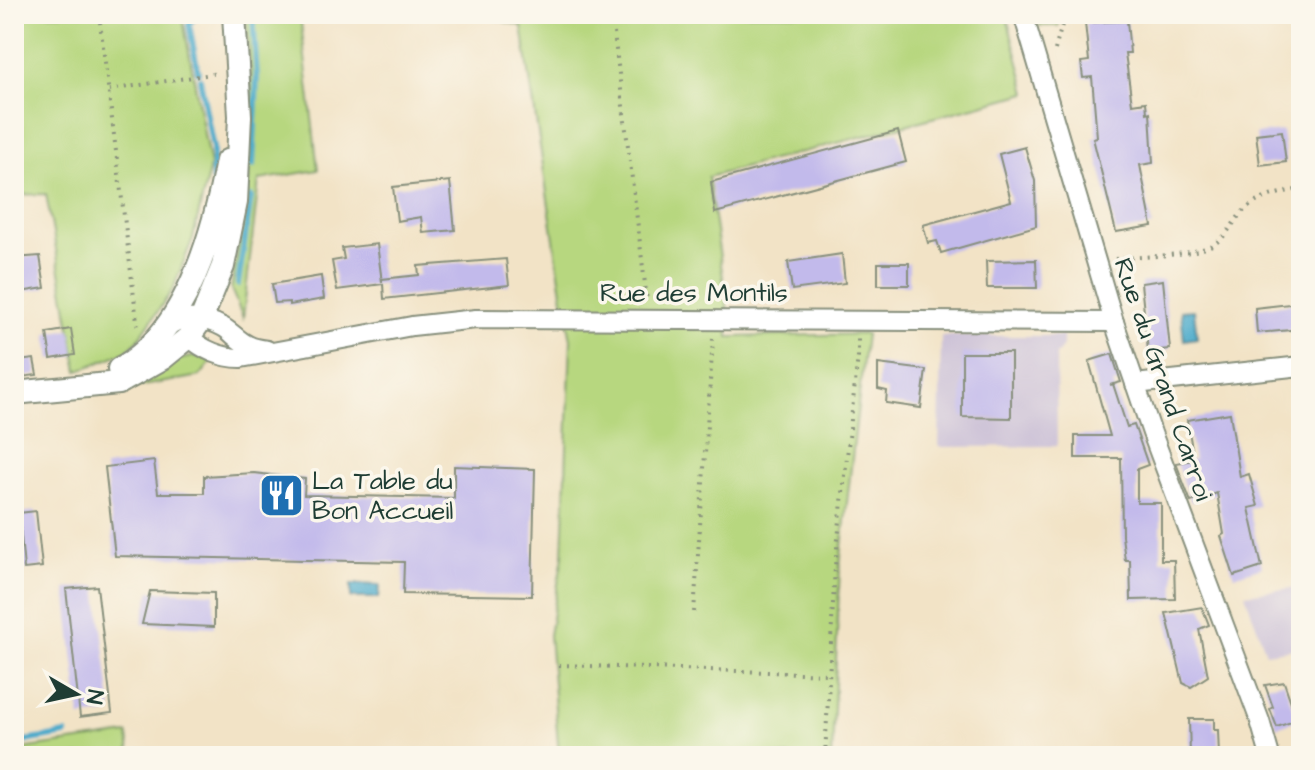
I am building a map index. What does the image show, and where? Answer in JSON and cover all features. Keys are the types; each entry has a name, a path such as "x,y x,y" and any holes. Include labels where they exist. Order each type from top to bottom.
{"street":[{"path":"14,393 119,383 153,365 194,325 214,293 232,235 236,202 240,116 234,14"},
{"name":"Rue du Grand Carroi","path":"1023,14 1114,322 1260,721 1270,756"},
{"path":"73,387 122,367 150,346 149,334 187,291 202,258 218,205 232,132 237,67"},
{"path":"194,325 188,309 215,247 220,225 218,205"},
{"path":"214,293 219,316 230,332"},
{"name":"Rue des Montils","path":"194,325 206,350 233,358 412,326 476,319 1114,322"},
{"path":"149,334 169,324 194,325"},
{"name":"Rue des Montils","path":"194,325 230,332 246,345 277,351"},
{"path":"1135,384 1301,366"}],"path":[{"path":"99,14 149,334"},
{"path":"613,25 650,321"},
{"path":"109,90 237,67"},
{"path":"1096,261 1203,248 1214,244 1230,231 1239,216 1264,197 1301,189"},
{"path":"825,756 835,566 858,356 858,319"},
{"path":"694,612 714,322"},
{"path":"559,665 829,674"}],"shaded area":[{"path":"941,336 1063,336 1063,346 1056,355 1057,446 939,447"},
{"path":"1301,587 1301,648 1266,653 1245,594"}],"green space":[{"path":"14,14 182,14 210,166 193,238 173,289 138,340 125,352 78,371 46,194 14,195"},
{"path":"246,14 300,14 318,170 259,180 243,318 231,289 249,183 251,80"},
{"path":"473,14 1006,14 1027,93 708,177 729,337 866,334 840,565 832,756 559,756 549,635 563,556 571,339 522,26"},
{"path":"1037,14 1063,14 1058,26 1040,26"},
{"path":"196,356 212,361 200,376 125,389 177,360"},
{"path":"128,734 130,756 14,756 14,750"}],"water":[{"path":"1194,310 1197,338 1184,340 1181,311"},
{"path":"351,584 380,585 379,598 351,598"}],"building":[{"path":"1127,21 1130,53 1125,53 1132,104 1146,102 1147,113 1150,112 1153,163 1140,165 1152,226 1116,232 1093,138 1097,137 1092,77 1083,78 1081,62 1089,61 1085,23"},
{"path":"898,131 906,162 715,213 711,182"},
{"path":"1282,131 1286,162 1260,165 1256,134"},
{"path":"1025,147 1035,181 1036,226 941,253 937,241 928,243 923,225 1011,201 999,154"},
{"path":"450,181 455,230 423,233 421,217 397,221 393,187"},
{"path":"377,244 382,282 382,279 419,275 418,266 506,259 509,285 384,299 383,284 337,290 332,261 344,259 342,248"},
{"path":"842,254 845,283 792,290 788,262"},
{"path":"40,256 45,288 14,293 14,258"},
{"path":"1036,260 1037,288 987,288 986,261"},
{"path":"878,263 909,263 909,285 878,285"},
{"path":"321,276 324,299 289,305 289,302 275,303 272,284"},
{"path":"1163,280 1170,349 1148,351 1141,283"},
{"path":"1298,303 1301,329 1257,333 1255,308"},
{"path":"71,329 75,355 51,359 47,333"},
{"path":"962,353 1011,353 1011,418 962,417"},
{"path":"1112,354 1121,382 1113,384 1127,427 1134,425 1148,465 1137,469 1137,503 1161,503 1161,560 1174,560 1175,599 1131,600 1130,560 1125,560 1122,536 1121,458 1075,458 1075,436 1110,436 1089,361"},
{"path":"34,359 37,375 21,377 18,361"},
{"path":"878,364 926,370 921,408 886,403 887,391 878,389"},
{"path":"1230,413 1240,477 1249,474 1258,506 1249,508 1262,567 1234,576 1221,536 1224,534 1217,493 1191,502 1176,463 1194,460 1187,420"},
{"path":"154,461 158,493 204,493 204,476 254,473 305,479 304,495 454,498 454,466 535,469 532,596 403,594 404,562 115,556 105,467"},
{"path":"36,511 42,567 24,569 19,513"},
{"path":"97,586 112,713 80,717 66,589"},
{"path":"150,591 214,593 214,627 142,624"},
{"path":"1202,607 1209,625 1199,629 1208,676 1191,687 1183,683 1166,613"},
{"path":"1284,682 1297,720 1277,727 1265,685"},
{"path":"1189,719 1214,719 1214,730 1218,730 1219,756 1190,756"}],"waterway":[{"path":"198,72 189,24 194,18 205,14"},
{"path":"253,14 257,78 253,165"},
{"path":"200,79 213,148 213,180"},
{"path":"238,284 251,197"},
{"path":"14,743 66,734"}],"place":[{"name":"La Table du Bon Accueil","path":"281,495"}]}
